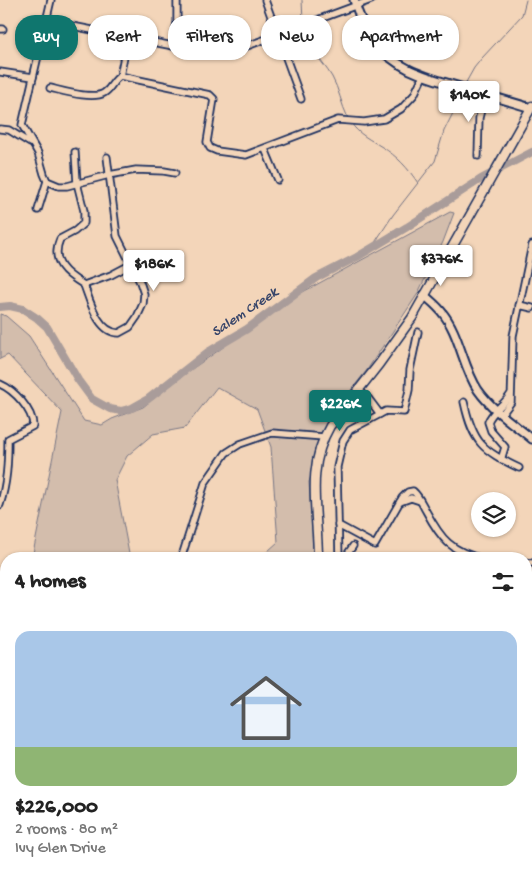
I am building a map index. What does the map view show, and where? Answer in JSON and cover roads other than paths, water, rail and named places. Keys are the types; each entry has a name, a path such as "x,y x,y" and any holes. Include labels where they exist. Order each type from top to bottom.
{"main road":[{"path":"318,552 314,474 316,458 324,436 398,339 531,107"}],"street":[{"path":"48,15 51,0"},
{"path":"177,0 177,15"},
{"path":"265,0 270,15"},
{"path":"326,15 355,3 371,0"},
{"path":"355,3 366,31 384,53 404,68 423,76 531,107"},
{"path":"37,60 22,124 31,144 38,153 47,181 38,210"},
{"path":"50,88 93,96 102,95 111,88 114,80 120,76 123,60"},
{"path":"286,60 301,99"},
{"path":"0,72 33,77"},
{"path":"120,76 210,95 214,99 207,142 210,148 246,156 338,120 364,122 384,119 401,110 414,95 423,76"},
{"path":"478,156 479,118 484,94"},
{"path":"0,129 9,130 31,144"},
{"path":"265,149 278,180"},
{"path":"74,152 77,183 84,211 84,223 75,231 60,239 57,254 61,266 66,272 84,285 100,320 111,332 119,333 133,324 144,300 140,282 117,236 107,157"},
{"path":"47,181 59,186 67,186 136,170 175,173"},
{"path":"501,460 505,447 491,431 488,422 490,416 500,412 511,402 513,336 532,246"},
{"path":"84,285 111,275 130,265"},
{"path":"525,276 532,276"},
{"path":"424,295 441,311 451,327 472,379 486,400 532,439"},
{"path":"519,305 532,308"},
{"path":"339,552 337,468 343,440 350,430 386,411 404,412 418,332"},
{"path":"0,384 22,402 33,419 33,426 8,439 6,482 0,505"},
{"path":"359,390 368,398 380,414"},
{"path":"464,402 471,427 478,441 488,452 520,468"},
{"path":"183,552 205,483 226,453 240,444 272,433 324,436"},
{"path":"338,525 375,545 400,502 411,498 421,502 436,530 450,545 462,552"},
{"path":"349,552 353,546"}],"waterway":[{"path":"302,0 303,15"},
{"path":"464,86 482,58 522,15 526,0"},
{"path":"320,60 334,82 348,118"},
{"path":"372,247 393,215 435,161 444,131 463,90"},
{"path":"351,123 361,134 397,158 418,183"},
{"name":"Salem Creek","path":"0,307 10,306 23,309 47,327 78,380 92,399 110,409 121,411 132,408 148,399 208,352 247,329 316,278 357,257 481,179 532,152"}]}
